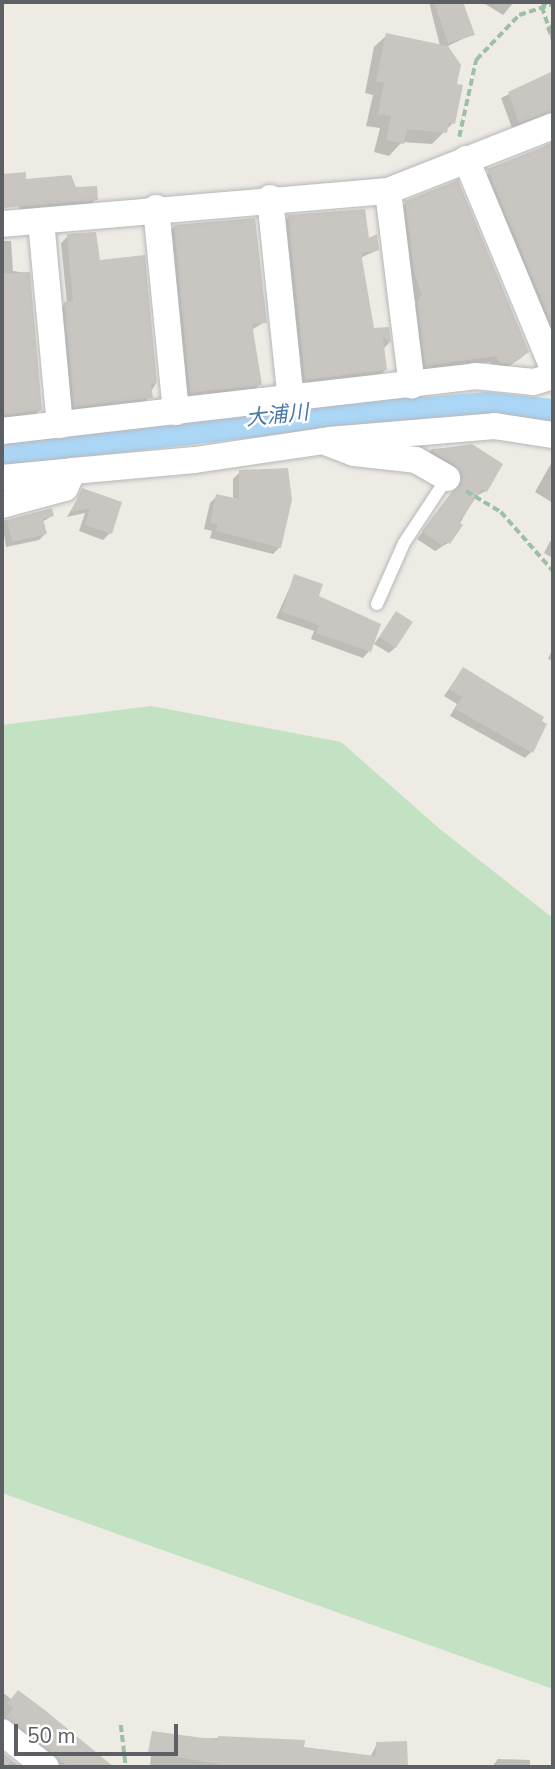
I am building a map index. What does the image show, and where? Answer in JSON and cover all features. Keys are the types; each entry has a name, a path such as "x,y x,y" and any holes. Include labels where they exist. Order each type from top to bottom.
{"street":[{"path":"2,224 270,198 388,191 553,126"},
{"path":"463,160 553,368"},
{"path":"388,191 412,386"},
{"path":"270,198 291,400"},
{"path":"156,208 176,412"},
{"path":"41,221 60,425"},
{"path":"2,431 412,386 475,376 534,382 553,376"},
{"path":"2,478 415,430 494,426 553,435"},
{"path":"415,430 416,460"},
{"path":"323,441 354,453 416,460 447,478"},
{"path":"2,505 65,488 73,471"},
{"path":"2,1732 46,1767"}],"lane":[{"path":"377,604 404,543 447,478"}],"path":[{"path":"542,8 548,2"},
{"path":"463,160 463,107 476,60 519,15 553,5"},
{"path":"542,8 553,39"},
{"path":"447,478 501,512 553,571"},
{"path":"121,1725 125,1767"}],"green space":[{"path":"151,706 341,742 441,830 553,918 553,1689 2,1493 2,725"}],"water":[{"path":"487,392 553,399 553,428 355,429 350,403"}],"building":[{"path":"434,2 463,2 475,35 448,43"},
{"path":"386,33 448,46 461,65 457,84 463,85 455,124 449,122 447,133 407,129 404,144 386,140 391,116 378,114 384,83 376,81"},
{"path":"553,71 553,111 519,123 508,92"},
{"path":"553,143 553,328 487,169"},
{"path":"26,172 26,179 71,175 76,187 97,186 98,200 2,208 2,174"},
{"path":"458,180 529,352 511,364 499,363 497,356 425,366 417,301 422,295 414,273 405,201"},
{"path":"365,209 369,238 377,234 379,250 361,253 374,328 389,327 391,343 383,337 387,370 305,380 288,215"},
{"path":"255,218 267,323 252,324 262,385 190,393 174,225"},
{"path":"96,232 100,260 145,255 157,383 151,384 153,398 74,407 64,302 73,301 67,234"},
{"path":"30,272 42,410 6,415 2,413 2,274"},
{"path":"472,444 503,464 487,492 482,489 459,522 463,525 450,544 445,541 443,546 422,531 463,477 455,465 430,450"},
{"path":"288,468 292,500 281,548 216,531 218,524 210,523 216,494 239,499 239,470"},
{"path":"82,488 122,502 112,534 85,525 90,508 71,512"},
{"path":"52,508 54,516 43,519 47,534 12,542 7,520"},
{"path":"294,574 323,584 319,596 381,624 371,652 316,633 319,625 282,612"},
{"path":"396,611 413,622 396,648 379,637"},
{"path":"463,667 544,717 542,721 547,724 533,753 455,709 462,697 449,689"},
{"path":"18,1690 114,1767 68,1767 6,1717 13,1708 7,1704"},
{"path":"152,1731 218,1740 218,1736 305,1740 304,1747 376,1756 376,1742 407,1741 408,1767 235,1767 148,1752"},
{"path":"2,1752 12,1760 6,1767 2,1767"}],"waterway":[{"name":"大浦川","path":"2,447 403,401"}]}
